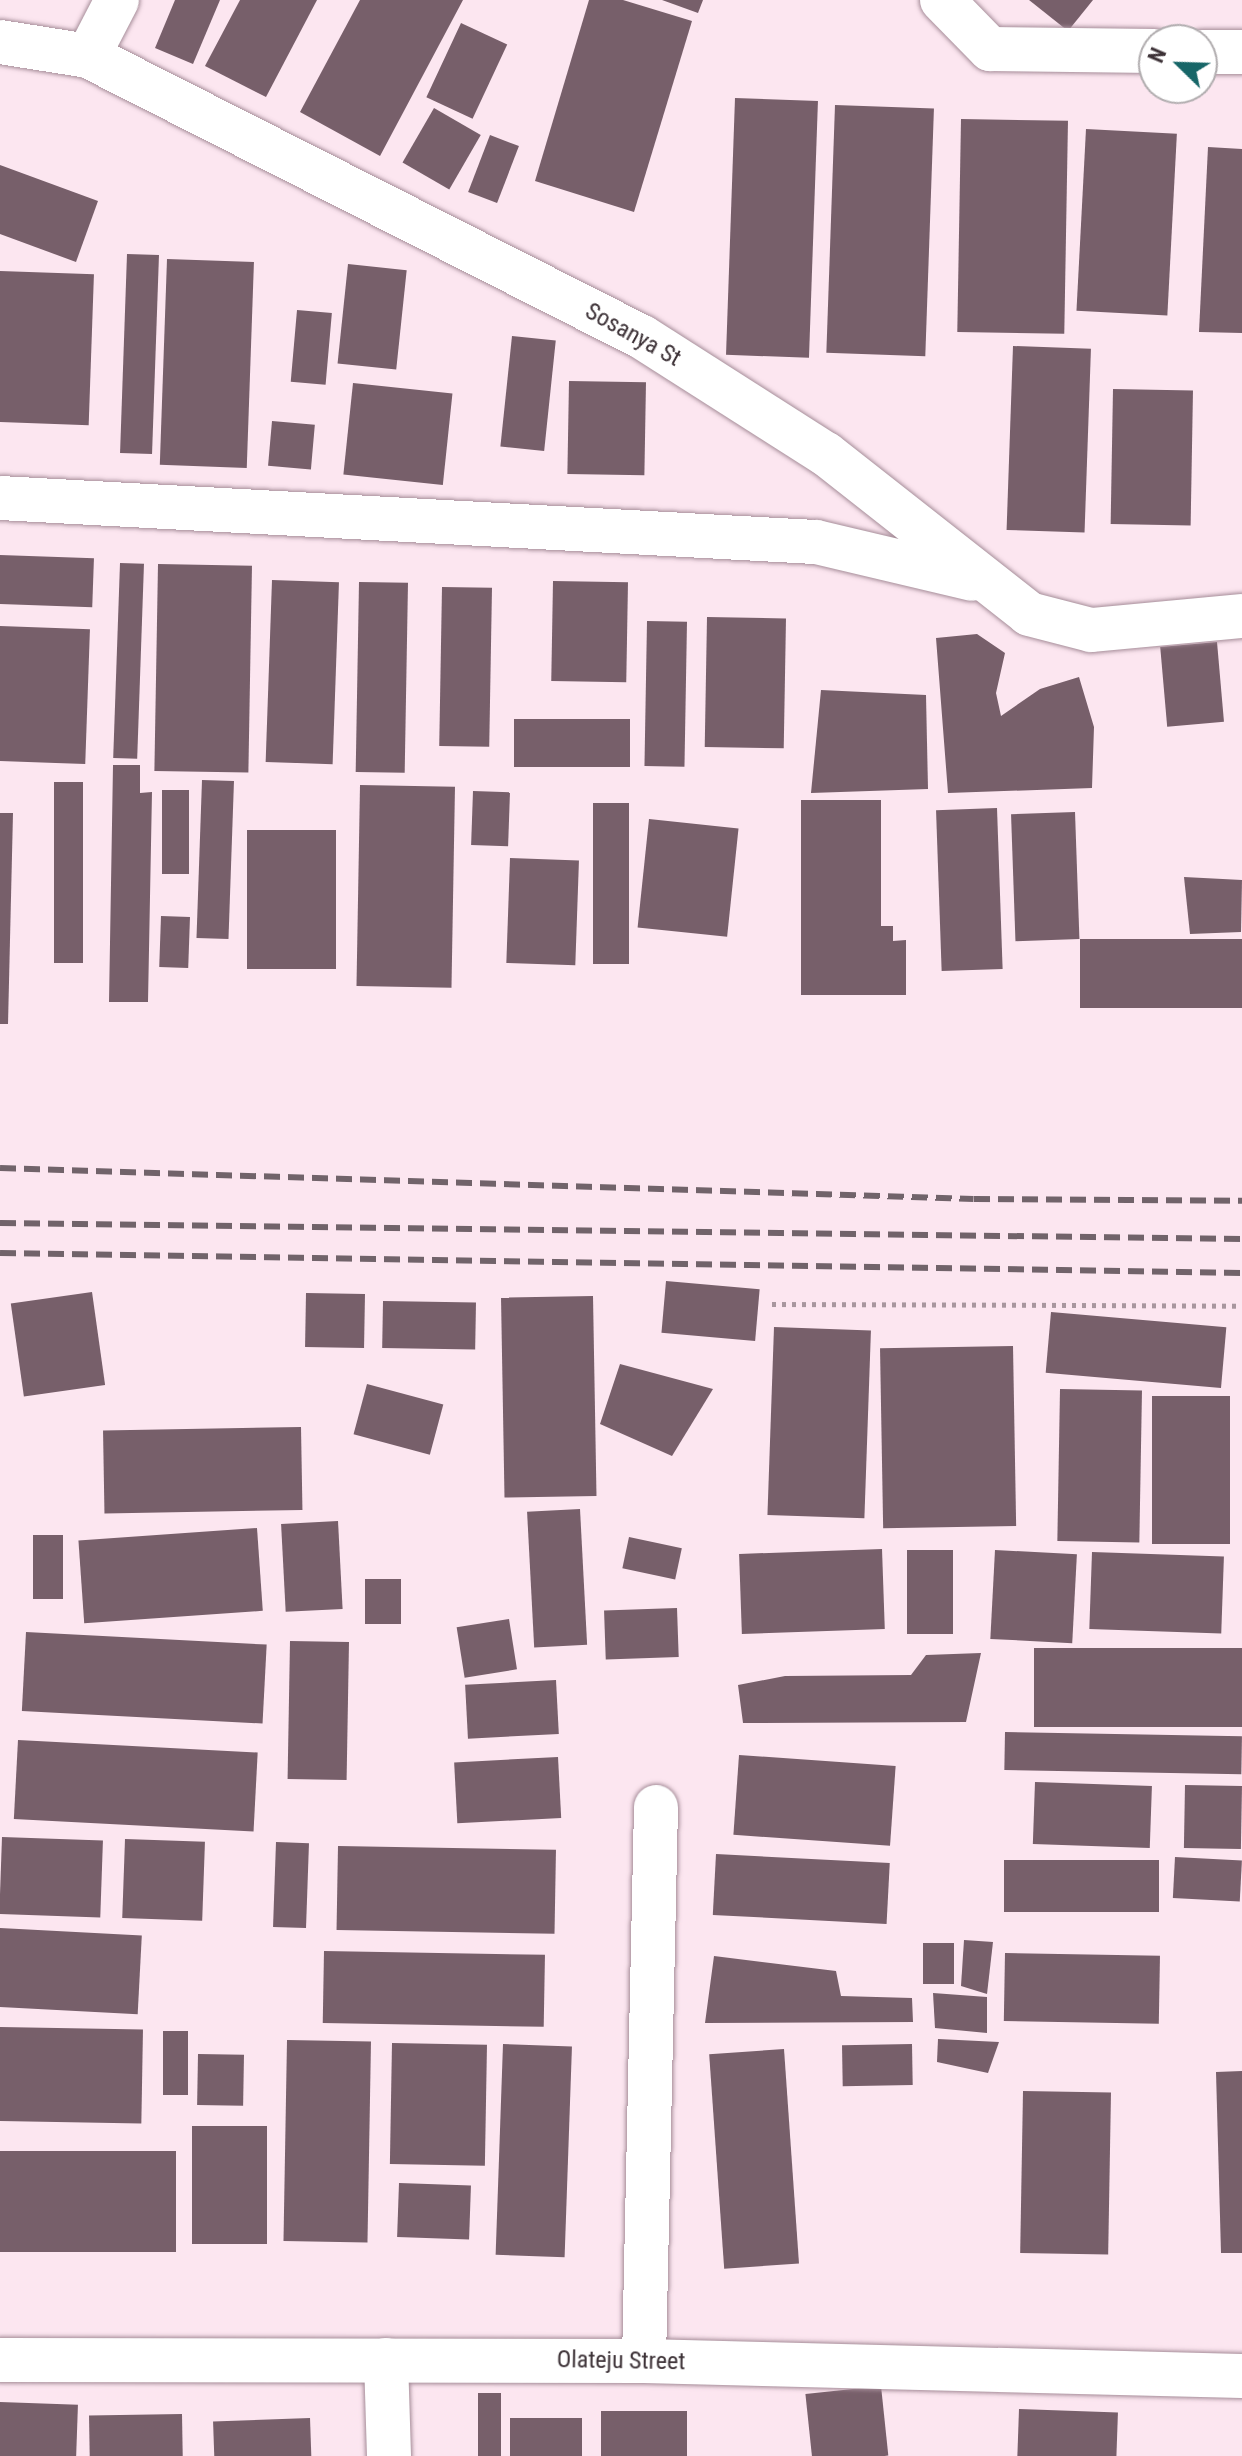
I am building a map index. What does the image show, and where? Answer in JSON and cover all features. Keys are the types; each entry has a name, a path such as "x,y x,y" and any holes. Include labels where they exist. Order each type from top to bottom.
{"street":[{"path":"88,56 117,0"},
{"path":"942,0 990,49 1138,51"},
{"name":"Sosanya St","path":"0,42 88,56 642,337 826,454 985,583 1029,614 1091,630 1242,616"},
{"path":"1218,52 1242,52"},
{"path":"0,498 816,542 985,583"},
{"path":"644,2361 656,1807"},
{"name":"Olateju Street","path":"0,2360 644,2361 1242,2376"},
{"path":"386,2360 389,2456"}],"path":[{"path":"772,1304 1242,1306"}],"building":[{"path":"175,0 220,0 193,64 155,48"},
{"path":"240,0 317,0 266,97 205,66"},
{"path":"360,0 463,0 380,156 300,112"},
{"path":"589,0 623,0 692,21 634,212 535,181"},
{"path":"662,0 703,0 698,13"},
{"path":"1029,0 1093,0 1068,31"},
{"path":"461,23 507,45 473,119 426,97"},
{"path":"735,98 818,101 809,358 726,355"},
{"path":"835,105 934,108 925,356 826,353"},
{"path":"434,108 481,135 449,190 402,163"},
{"path":"961,119 1068,121 1064,334 957,332"},
{"path":"1086,129 1177,134 1167,316 1076,311"},
{"path":"490,135 519,146 497,203 468,192"},
{"path":"1208,147 1242,149 1242,333 1199,332"},
{"path":"0,165 98,201 76,262 0,234"},
{"path":"127,254 159,255 152,454 120,453"},
{"path":"167,259 254,262 247,468 160,465"},
{"path":"348,264 407,270 396,370 338,363"},
{"path":"0,271 94,274 89,425 0,422"},
{"path":"297,310 332,313 326,385 291,382"},
{"path":"512,336 556,341 544,451 500,446"},
{"path":"1013,346 1091,349 1085,533 1007,530"},
{"path":"569,381 646,382 644,475 567,474"},
{"path":"353,383 452,393 443,485 343,474"},
{"path":"1113,389 1193,390 1191,525 1111,524"},
{"path":"272,421 315,425 311,470 268,466"},
{"path":"0,555 94,558 92,607 0,604"},
{"path":"120,563 144,564 137,759 113,758"},
{"path":"158,564 252,566 248,773 154,771"},
{"path":"272,580 339,582 333,764 266,762"},
{"path":"553,581 628,582 626,682 551,681"},
{"path":"359,582 408,583 405,773 356,772"},
{"path":"442,587 492,588 489,747 439,746"},
{"path":"707,617 786,618 784,748 705,747"},
{"path":"647,621 687,622 684,767 644,766"},
{"path":"0,626 90,629 85,764 0,761"},
{"path":"977,634 1005,653 996,693 1001,716 1040,689 1079,677 1094,727 1092,788 948,793 936,638"},
{"path":"1217,642 1224,722 1167,727 1160,647"},
{"path":"821,690 926,695 928,789 811,793"},
{"path":"514,719 630,719 630,767 514,767"},
{"path":"113,765 140,765 140,793 152,792 148,1002 109,1002"},
{"path":"202,780 234,781 228,939 196,938"},
{"path":"54,782 83,782 83,963 54,963"},
{"path":"360,785 455,787 451,988 356,986"},
{"path":"162,790 189,790 189,874 162,874"},
{"path":"473,791 510,792 508,846 471,845"},
{"path":"801,800 881,800 881,926 893,926 893,941 906,940 906,995 801,995"},
{"path":"593,803 629,803 629,964 593,964"},
{"path":"997,808 1003,969 942,971 936,810"},
{"path":"1075,812 1079,939 1015,941 1011,814"},
{"path":"0,813 13,813 8,1024 0,1024"},
{"path":"649,819 739,828 727,937 638,927"},
{"path":"247,830 336,830 336,969 247,969"},
{"path":"510,858 579,860 575,965 506,963"},
{"path":"1184,877 1242,880 1241,932 1190,934"},
{"path":"161,916 190,917 188,968 159,967"},
{"path":"1080,939 1242,939 1242,1008 1080,1008"},
{"path":"666,1281 760,1289 755,1341 661,1333"},
{"path":"92,1292 105,1385 24,1396 11,1303"},
{"path":"306,1293 365,1294 364,1348 305,1347"},
{"path":"593,1296 596,1496 505,1498 501,1298"},
{"path":"383,1301 476,1303 475,1350 382,1348"},
{"path":"1051,1312 1226,1327 1221,1388 1046,1373"},
{"path":"774,1327 871,1330 864,1518 767,1515"},
{"path":"1013,1346 1016,1526 883,1528 880,1348"},
{"path":"620,1364 713,1389 672,1456 600,1424"},
{"path":"367,1384 443,1404 430,1455 354,1434"},
{"path":"1060,1389 1142,1390 1139,1542 1057,1541"},
{"path":"1152,1396 1230,1396 1230,1544 1152,1544"},
{"path":"301,1427 302,1510 104,1513 103,1430"},
{"path":"580,1509 587,1645 534,1648 527,1512"},
{"path":"338,1521 343,1609 286,1612 281,1524"},
{"path":"257,1528 263,1611 84,1623 78,1540"},
{"path":"33,1535 63,1535 63,1599 33,1599"},
{"path":"629,1537 682,1548 675,1580 622,1568"},
{"path":"882,1549 885,1629 742,1634 739,1554"},
{"path":"907,1550 953,1550 953,1634 907,1634"},
{"path":"995,1550 1077,1554 1072,1643 990,1639"},
{"path":"1092,1552 1224,1557 1221,1634 1089,1629"},
{"path":"365,1579 401,1579 401,1624 365,1624"},
{"path":"677,1608 679,1657 606,1660 604,1611"},
{"path":"509,1619 517,1669 465,1678 457,1627"},
{"path":"26,1632 267,1645 263,1724 22,1711"},
{"path":"290,1641 349,1642 347,1780 288,1779"},
{"path":"1034,1648 1242,1648 1242,1727 1034,1727"},
{"path":"981,1653 966,1722 743,1723 738,1685 785,1676 911,1675 926,1655"},
{"path":"556,1680 559,1734 468,1739 465,1685"},
{"path":"1005,1732 1242,1736 1241,1774 1004,1770"},
{"path":"18,1740 258,1753 254,1831 14,1819"},
{"path":"739,1755 896,1766 890,1846 733,1835"},
{"path":"558,1757 561,1818 457,1823 454,1762"},
{"path":"1035,1782 1152,1786 1150,1848 1033,1844"},
{"path":"1185,1785 1242,1786 1241,1849 1184,1848"},
{"path":"2,1837 103,1841 100,1917 0,1914"},
{"path":"125,1839 205,1842 202,1921 122,1918"},
{"path":"276,1842 309,1843 306,1928 273,1927"},
{"path":"338,1846 556,1850 555,1934 337,1930"},
{"path":"716,1854 890,1863 887,1924 713,1915"},
{"path":"1175,1857 1242,1861 1240,1901 1173,1898"},
{"path":"1004,1860 1159,1860 1159,1912 1004,1912"},
{"path":"0,1928 142,1935 138,2014 0,2007"},
{"path":"964,1940 993,1942 987,1994 961,1986"},
{"path":"923,1943 954,1943 954,1984 923,1984"},
{"path":"324,1951 545,1955 544,2027 323,2023"},
{"path":"1005,1953 1160,1956 1159,2024 1004,2021"},
{"path":"714,1956 836,1971 841,1996 912,1998 913,2022 705,2023"},
{"path":"933,1993 987,1997 987,2033 935,2028"},
{"path":"0,2027 143,2029 141,2123 0,2121"},
{"path":"163,2031 188,2031 188,2095 163,2095"},
{"path":"938,2039 999,2042 988,2073 937,2062"},
{"path":"287,2040 371,2041 367,2242 283,2241"},
{"path":"392,2043 487,2045 485,2166 390,2164"},
{"path":"503,2044 572,2046 565,2257 496,2255"},
{"path":"912,2044 913,2085 843,2086 842,2045"},
{"path":"784,2049 799,2263 724,2269 709,2054"},
{"path":"198,2054 244,2055 243,2106 197,2105"},
{"path":"1242,2071 1242,2253 1221,2253 1216,2072"},
{"path":"1023,2091 1111,2093 1108,2255 1020,2253"},
{"path":"192,2126 267,2126 267,2244 192,2244"},
{"path":"0,2151 176,2151 176,2252 0,2252"},
{"path":"399,2183 471,2186 469,2239 397,2237"},
{"path":"881,2386 888,2456 812,2456 805,2394"},
{"path":"478,2393 501,2393 501,2456 478,2456"},
{"path":"0,2402 78,2405 76,2456 0,2456"},
{"path":"1019,2409 1118,2412 1116,2456 1017,2456"},
{"path":"601,2411 687,2411 687,2456 601,2456"},
{"path":"182,2414 183,2456 90,2456 89,2416"},
{"path":"310,2418 311,2456 214,2456 213,2421"},
{"path":"510,2418 582,2418 582,2456 510,2456"}],"railway":[{"path":"0,1168 974,1199 1242,1201"},
{"path":"0,1223 1242,1239"},
{"path":"0,1253 1242,1273"}]}
